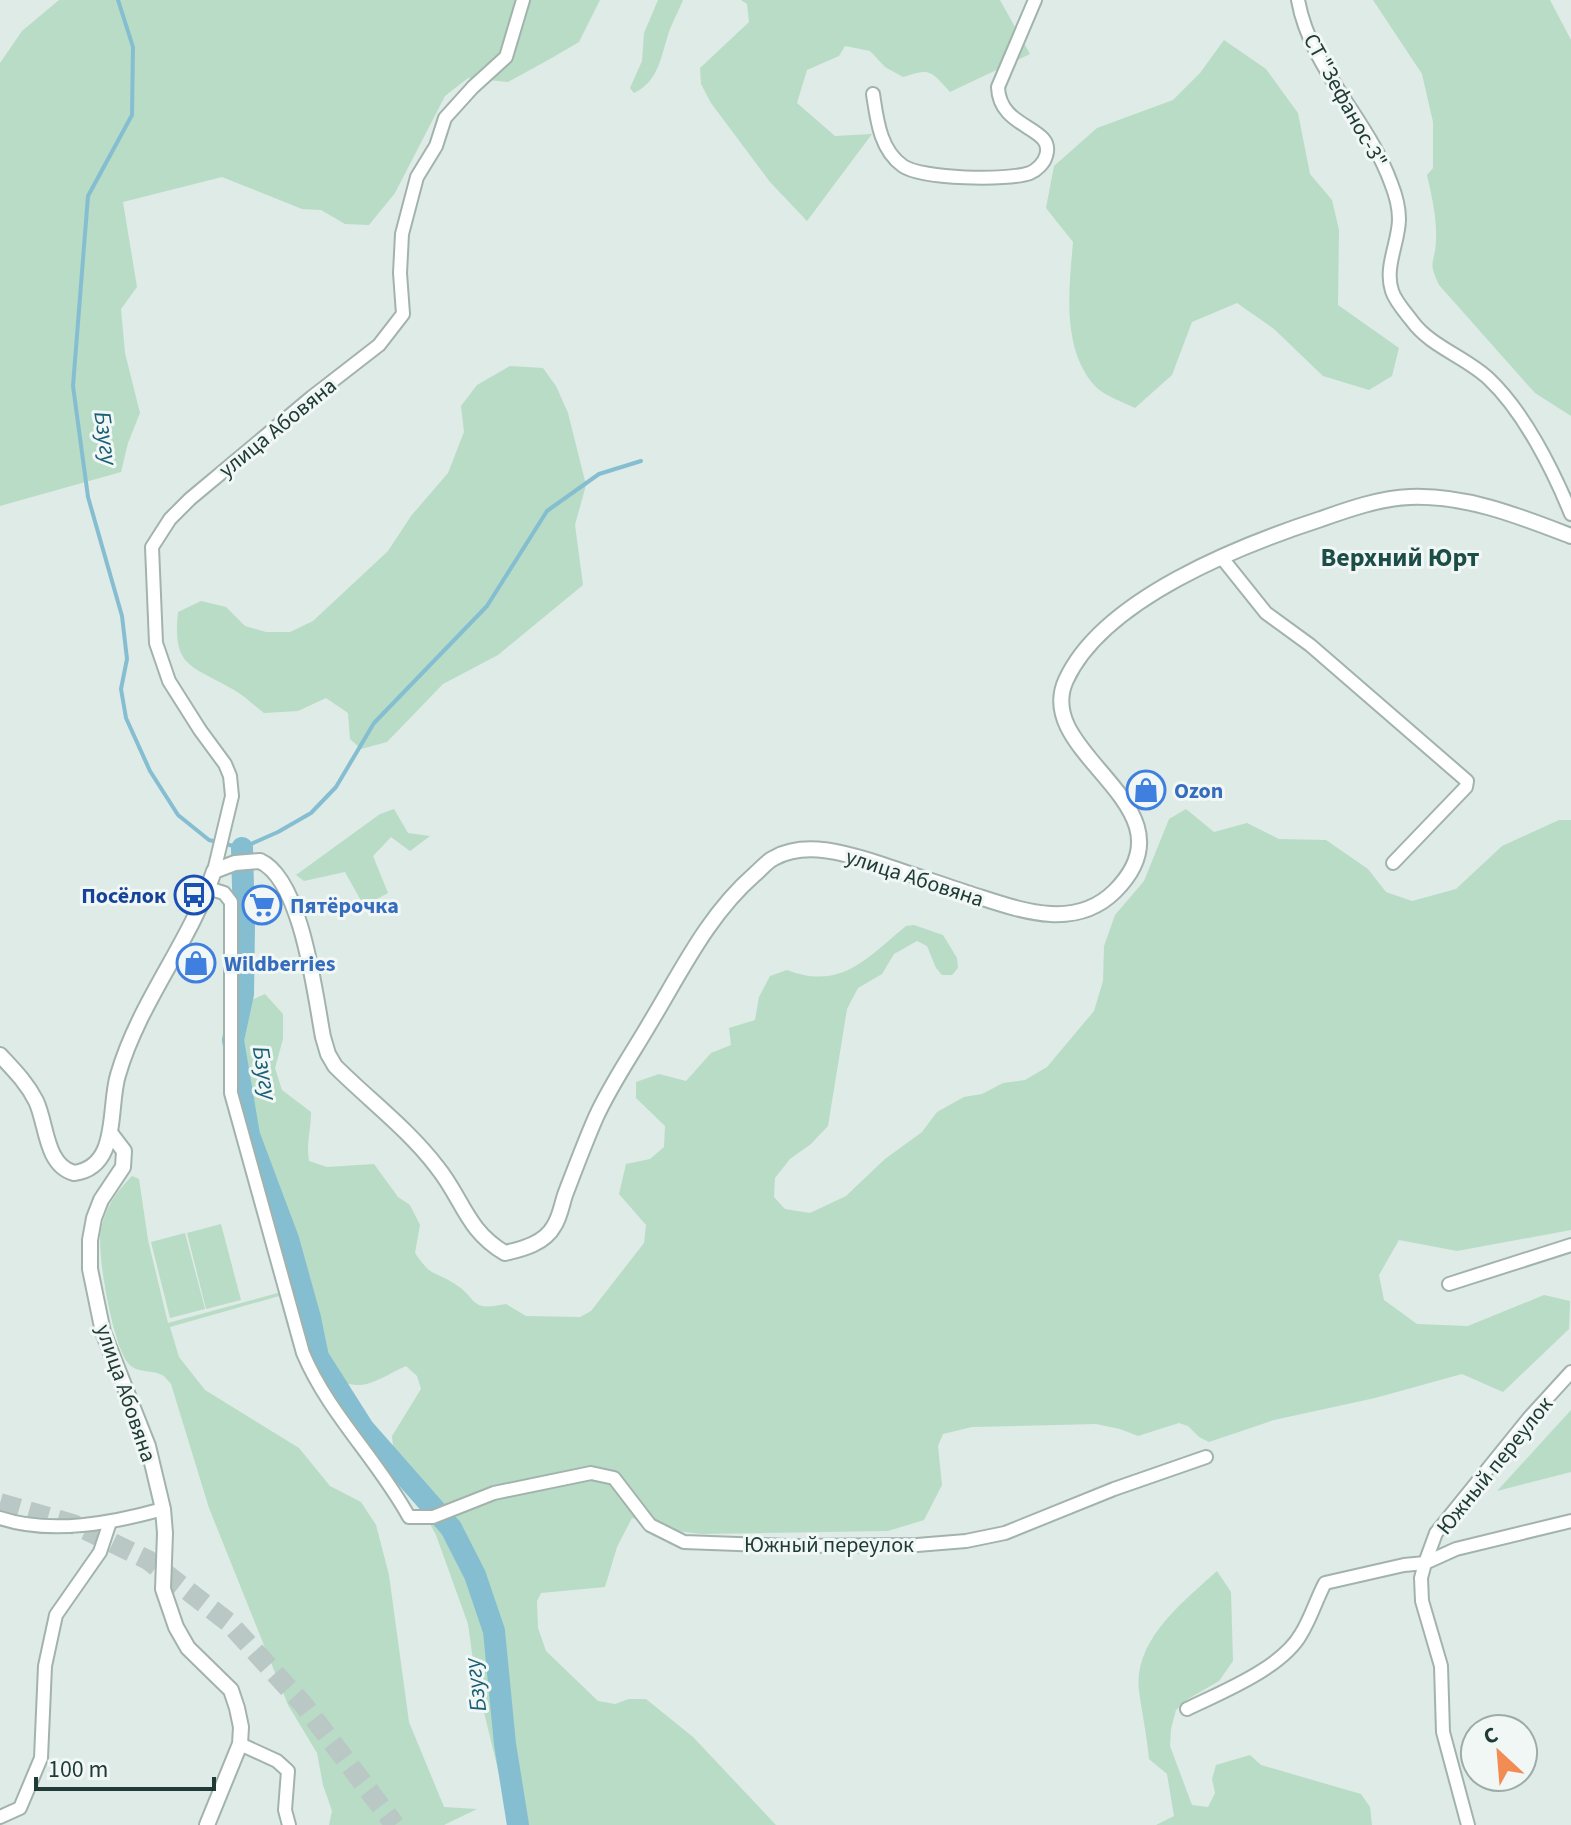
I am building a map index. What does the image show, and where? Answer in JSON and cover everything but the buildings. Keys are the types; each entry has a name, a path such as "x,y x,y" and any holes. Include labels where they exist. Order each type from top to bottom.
{"street":[{"name":"улица Абовяна","path":"0,1055 23,1080 37,1104 58,1163 68,1171 82,1172 99,1159 111,1134 118,1073 143,1012 183,942 208,888 232,796 225,764 169,681 156,643 152,547 170,519 190,499 379,345 403,314 400,273 402,234 417,177 436,146 445,118 506,57 523,0"},
{"path":"873,94 886,148 903,166 929,176 1030,173 1041,165 1048,147 1034,130 1005,113 998,99 998,87 1035,0"},
{"name":"СТ \"Зефанос-3\"","path":"1298,0 1300,16 1317,55 1371,140 1392,184 1400,218 1390,270 1392,291 1414,324 1434,342 1489,379 1524,423 1556,477 1571,514"},
{"name":"улица Абовяна","path":"214,871 250,860 268,864 289,896 302,928 323,1037 335,1066 406,1132 438,1168 463,1211 486,1242 505,1253 528,1248 553,1229 597,1115 713,916 773,858 799,850 839,852 1023,911 1058,916 1088,910 1113,893 1128,875 1139,848 1137,824 1127,804 1081,749 1061,712 1065,682 1082,654 1111,625 1146,598 1181,577 1288,529 1338,513 1407,497 1468,502 1512,513 1571,536"},
{"path":"1222,558 1266,613 1310,645 1467,781 1466,787 1393,863"},
{"name":"Южный переулок","path":"208,888 224,893 231,902 231,1093 303,1353 314,1380 396,1494 409,1517 433,1517 494,1493 591,1473 614,1478 650,1525 684,1542 788,1546 917,1545 966,1541 1005,1533 1114,1489 1206,1457"},
{"name":"улица Абовяна","path":"111,1134 124,1151 125,1160 101,1200 90,1240 90,1269 103,1332 148,1446 163,1509 163,1589 176,1627 188,1648 231,1690 241,1727 240,1744 207,1825"},
{"path":"1449,1284 1571,1245"},
{"name":"Южный переулок","path":"1468,1825 1443,1732 1441,1666 1422,1601 1421,1578 1436,1533 1529,1418 1571,1372"},
{"path":"0,1518 46,1526 110,1522 163,1509"},
{"name":"Южный переулок","path":"1187,1709 1235,1686 1292,1648 1325,1583 1425,1563 1456,1549 1571,1521"},
{"path":"0,1817 20,1808 41,1758 43,1681 56,1615 100,1552 110,1522"},
{"path":"240,1744 277,1761 288,1771 285,1810 289,1825"}],"green space":[{"path":"59,0 600,0 579,42 508,82 468,78 445,96 395,193 369,225 345,224 321,210 302,209 222,177 123,202 137,287 121,309 125,353 140,413 121,472 0,506 0,63 22,31"},
{"path":"658,0 683,0 654,74 643,88 634,93 630,88 642,61 644,33"},
{"path":"741,0 1000,0 1030,54 950,92 930,73 919,72 903,77 885,67 870,51 845,46 839,56 807,70 797,103 835,136 872,134 807,221 770,182 711,103 701,84 700,68 749,22 747,4"},
{"path":"1373,0 1550,0 1571,40 1571,416 1535,393 1435,277 1436,224 1427,175 1433,168 1433,122 1422,74"},
{"path":"1224,40 1266,69 1298,113 1310,174 1332,200 1339,230 1338,305 1399,348 1392,376 1369,390 1323,376 1274,329 1237,303 1192,322 1172,375 1135,408 1096,387 1077,355 1072,337 1069,299 1073,242 1046,208 1054,166 1097,128 1173,100 1200,73"},
{"path":"510,366 543,368 556,386 568,413 586,485 575,525 583,585 498,655 443,684 387,742 361,749 350,739 348,713 326,698 298,711 264,713 238,692 188,663 178,644 178,612 201,601 226,607 245,626 266,632 290,632 313,621 388,551 411,516 448,473 464,432 461,406 477,385"},
{"path":"394,809 408,833 430,836 410,851 391,837 373,856 388,893 364,906 345,872 304,881 296,875 380,814"},
{"path":"1186,809 1214,832 1247,823 1279,839 1326,840 1368,869 1386,892 1412,901 1456,889 1502,846 1559,820 1571,820 1571,1230 1457,1251 1399,1240 1379,1275 1384,1300 1417,1324 1468,1326 1544,1295 1570,1301 1569,1329 1503,1392 1462,1374 1375,1398 1274,1420 1209,1442 1179,1423 1138,1436 1096,1424 972,1427 943,1434 938,1446 942,1485 924,1520 888,1531 702,1534 677,1531 632,1518 617,1547 605,1587 541,1593 537,1601 538,1628 546,1651 598,1701 615,1704 629,1699 646,1699 693,1737 776,1825 519,1825 499,1774 475,1675 468,1624 436,1535 394,1456 392,1436 421,1389 417,1376 406,1366 376,1381 359,1385 346,1383 325,1364 297,1291 170,1327 179,1357 205,1390 299,1448 330,1486 361,1502 376,1525 389,1575 409,1722 444,1807 477,1809 444,1825 329,1825 332,1811 317,1753 288,1705 209,1508 171,1384 162,1375 132,1366 122,1353 107,1298 101,1257 101,1229 106,1214 116,1194 132,1176 139,1179 148,1240 168,1323 296,1288 237,1102 232,1048 238,1006 265,994 283,1014 283,1039 275,1068 282,1090 311,1112 309,1161 327,1167 374,1164 398,1197 410,1205 420,1225 415,1253 429,1270 463,1289 475,1303 485,1306 506,1304 526,1316 580,1317 591,1311 644,1243 646,1225 619,1194 626,1164 650,1159 664,1147 665,1126 636,1098 636,1082 659,1074 686,1081 711,1053 731,1045 729,1028 755,1020 759,997 770,976 787,970 806,975 838,974 865,960 906,926 914,925 943,935 957,958 958,968 952,975 942,975 927,946 917,941 894,954 882,974 858,988 847,1009 828,1126 811,1144 790,1159 775,1178 774,1197 785,1209 810,1213 846,1196 885,1159 922,1132 937,1112 964,1097 982,1094 1003,1083 1025,1080 1047,1067 1094,1011 1103,981 1104,946 1115,915 1144,881 1169,819"},
{"path":"221,1224 241,1300 206,1309 187,1233"},
{"path":"185,1233 205,1309 170,1318 151,1242"},
{"path":"1571,1410 1571,1472 1497,1491"},
{"path":"1217,1571 1231,1592 1233,1661 1219,1681 1188,1699 1176,1710 1171,1729 1170,1746 1192,1805 1208,1807 1215,1793 1212,1779 1216,1765 1250,1755 1261,1765 1361,1794 1370,1807 1372,1825 1156,1825 1174,1816 1167,1774 1149,1759 1139,1672 1152,1639 1163,1624"}],"waterway":[{"name":"Бзугу","path":"118,0 133,47 132,115 88,196 73,386 88,497 122,616 127,659 121,689 126,718 150,771 178,815 209,840 242,848 311,813 336,787 374,723 487,606 547,511 599,474 641,461"},
{"name":"Бзугу","path":"242,848 243,994 233,1040 249,1135 288,1239 318,1357 363,1428 451,1528 475,1575 494,1631 505,1744 518,1825"}],"tunnel":[{"path":"0,1503 73,1524 148,1560 228,1622 303,1704 395,1825"}],"place":[{"name":"Ozon","path":"1146,790"},
{"name":"Посёлок","path":"194,895"},
{"name":"Пятёрочка","path":"262,905"},
{"name":"Wildberries","path":"196,963"}],"district":[{"name":"Верхний Юрт","path":"1400,557"}]}
